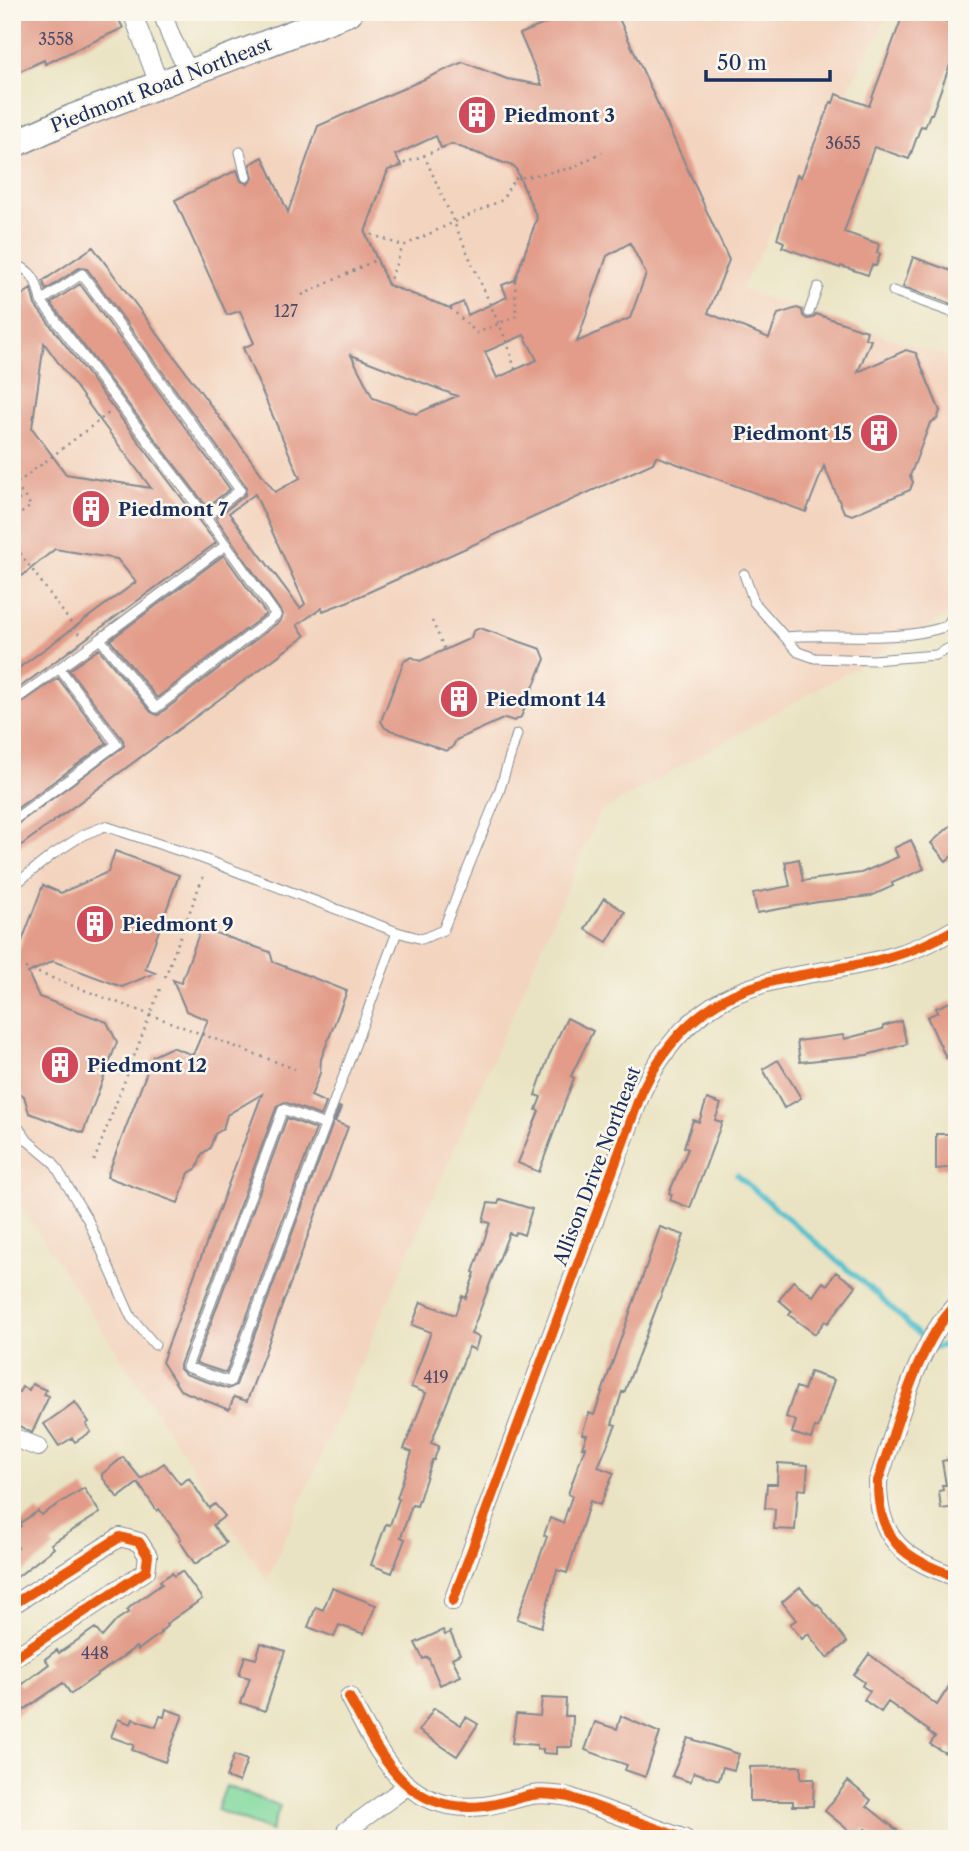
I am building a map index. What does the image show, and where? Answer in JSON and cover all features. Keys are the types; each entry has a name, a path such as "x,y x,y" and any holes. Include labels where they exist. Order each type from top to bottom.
{"main road":[{"name":"Piedmont Road Northeast","path":"12,145 72,118 349,12"}],"street":[{"path":"132,12 159,84"},
{"path":"162,12 189,72"},
{"name":"Allison Drive Northeast","path":"453,1601 642,1091 654,1065 672,1040 704,1010 745,988 772,980 885,959 915,949 957,928"},
{"path":"957,1304 936,1330 919,1362 878,1481 882,1522 892,1540 905,1555 926,1567 957,1577"},
{"path":"12,1437 38,1447"},
{"path":"12,1605 120,1537 139,1542 148,1556 146,1571 12,1659"},
{"path":"349,1697 384,1762 407,1786 434,1801 463,1808 487,1806 534,1795 569,1797 685,1839"},
{"path":"346,1832 407,1786"}],"lane":[{"path":"240,152 246,177"},
{"path":"12,262 26,267 37,284 41,301 206,516 276,615 156,708 100,639"},
{"path":"41,301 82,274 240,490 206,516"},
{"path":"809,312 818,287"},
{"path":"893,291 957,314"},
{"path":"12,702 226,545"},
{"path":"744,574 754,602 798,652 816,658 873,660 936,655 957,643"},
{"path":"785,637 859,638 925,634 947,626 957,608"},
{"path":"12,821 117,744 59,668"},
{"path":"12,887 52,855 83,835 105,827 209,861 422,939 443,930 499,792 517,734"},
{"path":"325,1125 282,1110 187,1367 230,1382 397,932"},
{"path":"12,1119 28,1141 54,1162 89,1220 131,1317 155,1345"}],"path":[{"path":"452,144 515,167 519,177 537,218 514,280 516,316 477,333 450,308 388,285 365,232 388,170 452,144"},
{"path":"365,232 404,246 502,200 514,179 572,167 602,152"},
{"path":"424,155 515,369"},
{"path":"388,285 404,246"},
{"path":"302,295 376,260"},
{"path":"13,486 120,405"},
{"path":"12,480 13,486 31,506 12,520"},
{"path":"12,542 88,646"},
{"path":"432,621 445,650"},
{"path":"165,976 209,861"},
{"path":"12,963 295,1069"},
{"path":"94,1161 161,986"}],"shaded area":[{"path":"346,12 890,12 741,289 957,360 957,610 600,812 267,1580 12,1193 12,138"}],"green space":[{"path":"226,1786 280,1806 271,1831 217,1810"}],"building":[{"path":"12,12 115,12 123,28 45,64 44,60 12,75"},
{"path":"573,12 616,12 729,260 708,313 769,338 778,314 797,308 802,310 807,319 816,314 867,331 865,338 871,340 858,372 906,350 916,353 940,411 937,419 930,423 910,476 913,482 910,490 852,515 844,512 824,466 806,512 656,456 653,463 349,601 323,611 322,608 297,625 305,636 12,852 12,828 124,746 123,740 69,670 99,649 151,712 158,715 280,621 283,615 216,518 245,495 246,486 87,269 79,268 46,290 43,281 93,247 275,492 300,478 243,348 254,343 240,311 227,315 175,200 237,170 241,181 248,184 253,178 250,164 263,157 288,212 318,126 463,62 507,79 542,85 520,34","holes":["436,136 441,148 452,144 515,167 537,218 515,280 502,285 507,297 468,315 463,302 450,308 388,285 365,232 388,170 402,166 395,155","630,243 646,274 630,318 577,342 607,256","524,335 537,360 497,378 485,352","351,355 457,396 416,414 373,398","255,494 305,604 300,608 229,513"]},
{"path":"904,12 917,12 957,25 957,64 951,62 932,114 925,127 921,126 909,159 874,147 844,232 879,244 877,252 880,254 876,266 872,265 868,275 782,247 784,242 777,239 797,175 801,177 831,102 833,103 836,94 869,106"},
{"path":"913,257 957,273 957,306 903,287"},
{"path":"80,284 230,489 207,507 51,303"},
{"path":"31,289 35,305 216,543 12,693 12,673 136,582 117,559 55,549 12,584 12,505 19,500 12,490 12,302","holes":["44,343 151,488 66,474 32,428"]},
{"path":"224,555 266,614 157,698 110,640"},
{"name":"Piedmont 14","path":"480,628 541,649 545,659 521,717 514,721 505,718 456,740 452,748 446,751 385,728 381,721 404,661 412,657 420,661 471,638 473,631"},
{"path":"58,678 107,743 12,812 12,709"},
{"path":"957,820 957,852 946,861 931,843"},
{"path":"911,840 924,869 892,883 893,886 871,896 757,913 753,893 790,886 785,862 799,859 803,881 861,873 898,857 894,848"},
{"path":"115,851 179,875 145,969 155,973 122,987 53,961 28,973 39,997 107,1022 117,1042 83,1133 29,1113 24,1096 12,1090 12,968 43,885 61,893 108,872"},
{"path":"604,898 625,912 607,942 585,929"},
{"path":"201,928 270,952 273,962 347,991 321,1059 320,1073 311,1096 326,1103 321,1116 285,1102 277,1106 180,1365 185,1374 228,1389 236,1385 339,1107 341,1108 335,1122 348,1127 247,1401 234,1397 229,1410 180,1390 162,1362 262,1094 227,1115 223,1129 215,1134 210,1148 202,1154 197,1168 189,1173 178,1203 107,1177 153,1056 172,1047 193,1055 208,1020 186,1011 173,980 181,983"},
{"path":"952,1001 957,1011 957,1053 946,1058 927,1017 938,1012 936,1008"},
{"path":"567,1018 593,1031 571,1076 574,1078 539,1172 518,1163 539,1111 536,1110 541,1097 535,1095"},
{"path":"901,1021 907,1044 867,1055 800,1062 797,1041 843,1035 844,1039 883,1029 883,1026"},
{"path":"778,1060 801,1098 784,1108 763,1069"},
{"path":"707,1099 721,1104 715,1120 722,1122 690,1208 670,1200 672,1195 669,1193 688,1149 684,1147 693,1120 699,1122"},
{"path":"287,1118 316,1129 226,1373 196,1363"},
{"path":"936,1134 957,1134 957,1167 936,1169"},
{"path":"500,1199 532,1209 524,1235 509,1233 471,1334 479,1337 475,1350 469,1347 431,1443 439,1446 417,1506 412,1505 401,1537 405,1539 392,1573 371,1565 386,1524 390,1525 399,1499 397,1498 412,1452 404,1449 426,1393 411,1387 431,1332 412,1325 421,1302 455,1315 462,1296 466,1298 490,1223 483,1221 488,1203 498,1204"},
{"path":"660,1227 684,1235 624,1393 622,1392 612,1424 616,1425 598,1467 614,1473 600,1505 590,1501 567,1573 557,1570 541,1627 517,1619 547,1537 544,1535 550,1518 563,1523 572,1496 568,1494 585,1447 582,1447 587,1435 582,1434 589,1413 594,1415"},
{"path":"836,1272 856,1286 828,1323 825,1321 815,1334 789,1315 792,1311 779,1300 793,1281 813,1296 823,1282 827,1285"},
{"path":"810,1372 834,1380 818,1428 815,1427 811,1439 792,1433 796,1421 786,1417 796,1387 804,1390"},
{"path":"32,1384 46,1390 44,1394 49,1396 32,1433 12,1422 12,1389 19,1392 22,1387 29,1390"},
{"path":"75,1402 89,1422 86,1424 91,1432 75,1442 72,1438 59,1446 44,1424"},
{"path":"123,1457 141,1479 164,1463 180,1484 189,1478 209,1508 215,1504 225,1516 213,1525 226,1543 195,1564 179,1540 181,1539 138,1483 118,1498 102,1477 102,1474"},
{"path":"957,1458 957,1507 941,1509 939,1491 943,1490 942,1485 946,1485 942,1461"},
{"path":"778,1463 808,1465 806,1490 798,1489 795,1530 774,1529 775,1509 765,1508 767,1484 777,1484"},
{"path":"84,1488 100,1513 51,1544 54,1548 12,1581 12,1551 18,1548 12,1540 12,1532 38,1511 41,1515"},
{"path":"182,1571 202,1599 166,1624 161,1633 138,1650 136,1647 71,1694 63,1683 12,1718 12,1676 20,1686 49,1664 45,1659 57,1650 59,1653 95,1628 102,1637 117,1620 129,1612 127,1610 132,1605 162,1584 160,1581 172,1573 174,1576"},
{"path":"800,1587 816,1605 818,1604 847,1642 827,1658 808,1634 802,1639 790,1624 796,1620 782,1602"},
{"path":"332,1588 376,1605 364,1634 339,1625 334,1637 308,1627 316,1607 323,1610"},
{"path":"443,1630 445,1635 450,1632 460,1654 452,1658 461,1676 440,1685 428,1657 423,1659 415,1643"},
{"path":"261,1643 285,1651 265,1711 241,1703 250,1678 239,1675 245,1656 256,1659"},
{"path":"869,1654 937,1705 957,1674 957,1754 948,1748 945,1753 930,1744 935,1737 929,1731 888,1702 881,1712 864,1700 870,1691 862,1686 864,1682 854,1675"},
{"path":"542,1698 566,1699 565,1716 573,1716 572,1747 557,1747 557,1754 543,1753 543,1749 537,1749 537,1745 512,1743 516,1714 540,1716"},
{"path":"434,1708 461,1725 466,1717 478,1724 457,1756 419,1731"},
{"path":"166,1709 183,1715 165,1762 132,1750 134,1745 111,1737 118,1719 131,1724 133,1719 156,1727 160,1716 164,1717"},
{"path":"621,1716 660,1733 645,1777 625,1770 627,1765 585,1750 595,1722 617,1729"},
{"path":"688,1738 739,1754 734,1770 723,1767 719,1780 694,1772 690,1782 672,1776"},
{"path":"234,1755 247,1760 239,1782 226,1777"},
{"path":"801,1766 801,1779 814,1779 813,1806 793,1806 793,1801 750,1801 750,1767"},
{"path":"848,1781 871,1800 867,1806 908,1839 877,1839 865,1829 858,1838 825,1811"}],"waterway":[{"path":"737,1175 879,1296 919,1335"},
{"path":"931,1349 957,1342"}],"cycle path":[{"path":"453,1601 642,1091 672,1042 706,1010 743,990 783,979 868,963 912,950 957,928"},
{"path":"957,1304 930,1341 919,1363 878,1481 883,1518 898,1545 923,1563 957,1577"},
{"path":"12,1605 120,1537 139,1542 148,1556 146,1571 12,1659"},
{"path":"349,1697 385,1760 415,1791 434,1801 457,1806 484,1806 537,1794 564,1796 685,1839"}],"place":[{"name":"Piedmont 3","path":"477,115"},
{"name":"Piedmont 15","path":"879,433"},
{"name":"Piedmont 7","path":"91,509"},
{"name":"Piedmont 14","path":"459,699"},
{"name":"Piedmont 9","path":"95,924"},
{"name":"Piedmont 12","path":"60,1065"}]}
